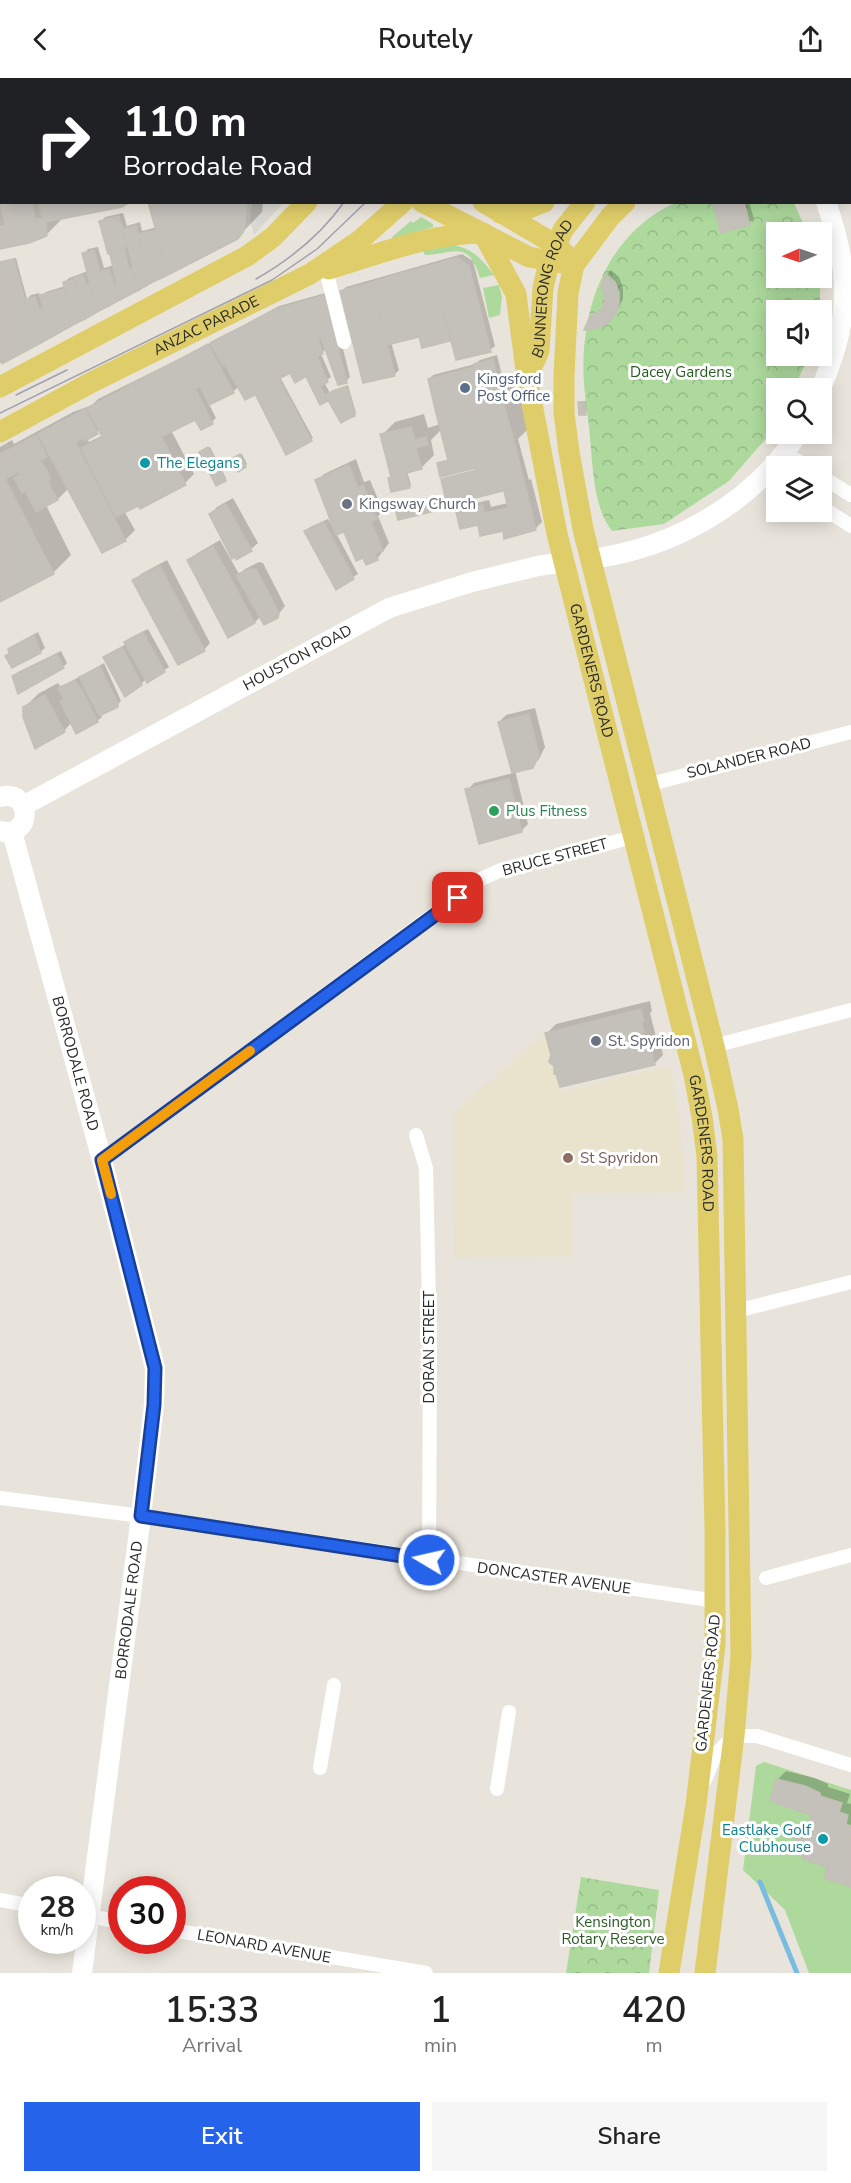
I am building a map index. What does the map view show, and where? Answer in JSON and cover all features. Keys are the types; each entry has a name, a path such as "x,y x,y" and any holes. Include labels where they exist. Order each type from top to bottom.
{"main road":[{"path":"0,387 247,256 273,237 305,204"},
{"name":"ANZAC PARADE","path":"0,432 93,381 318,272 402,204"},
{"path":"426,204 529,257 552,253"},
{"path":"487,205 519,212 539,204"},
{"name":"BUNNERONG ROAD","path":"527,378 539,351 543,288 552,253 564,230 584,204"},
{"name":"BUNNERONG ROAD","path":"574,265 610,216 623,204"},
{"path":"487,205 552,253 574,265"},
{"path":"318,272 436,238 483,233"},
{"name":"GARDENERS ROAD","path":"483,233 516,294 540,453 564,562 694,1075 706,1146 709,1184 715,1645 696,1804 669,1973"},
{"name":"GARDENERS ROAD","path":"574,265 568,293 564,375 564,413 573,475 591,559 714,1046 733,1139 741,1656 734,1736 705,1973"}],"street":[{"path":"824,378 847,321 848,299 840,242 827,204"},
{"path":"318,272 344,342"},
{"path":"783,456 791,444"},
{"path":"785,453 790,456"},
{"path":"591,559 652,546 693,528 766,480"},
{"path":"832,483 851,495"},
{"path":"832,514 851,526"},
{"name":"HOUSTON ROAD","path":"23,806 389,608 472,582 538,566 591,559"},
{"name":"SOLANDER ROAD","path":"647,785 851,732"},
{"path":"1,794 15,798 23,806 25,812 23,823 6,832"},
{"name":"BORRODALE ROAD","path":"6,832 102,1160 155,1368 154,1405 141,1516 92,1876"},
{"name":"BRUCE STREET","path":"102,1160 481,879 501,870 634,837"},
{"path":"714,1046 851,1010"},
{"name":"DORAN STREET","path":"416,1135 426,1168 429,1560"},
{"path":"736,1311 851,1282"},
{"name":"DONCASTER AVENUE","path":"0,1498 141,1516 716,1601"},
{"path":"766,1578 851,1555"},
{"path":"320,1768 334,1685"},
{"path":"497,1789 509,1712"},
{"path":"696,1804 715,1755 734,1736 757,1736 851,1765"},
{"path":"0,1900 18,1903"},
{"name":"LEONARD AVENUE","path":"186,1932 426,1973"},
{"name":"BORRODALE ROAD","path":"82,1973 83,1954"}],"shaded area":[{"path":"252,204 282,204 254,235 250,220"},
{"name":"St Spyridon","path":"545,1033 551,1055 549,1062 554,1066 554,1073 562,1092 670,1066 680,1123 686,1192 572,1193 571,1256 454,1257 453,1114"}],"green space":[{"name":"Dacey Gardens","path":"673,204 794,204 803,222 766,222 766,288 820,288 820,300 766,300 766,366 804,366 799,378 766,378 766,438 729,481 664,524 612,531 597,499 593,474 584,383 584,356 586,329 592,303 615,255 631,234 651,217"},
{"path":"421,217 433,224 433,227 393,239 392,237 411,221 413,223"},
{"path":"454,245 477,256 494,275 480,278 471,258 465,253 425,255 423,251"},
{"path":"499,285 502,297 500,315 489,318 483,288"},
{"path":"764,1762 851,1790 851,1973 809,1973 785,1910 743,1870 756,1766"},
{"name":"Kensington Rotary Reserve","path":"581,1877 659,1890 649,1973 566,1973"}],"building":[{"path":"1,204 32,204 35,219 43,218 46,222 47,236 29,243 0,249 0,226 5,225"},
{"path":"39,204 127,204 122,207 46,222 41,214"},
{"path":"149,204 247,204 244,231 238,239 168,275"},
{"path":"713,204 745,204 750,225 721,233"},
{"path":"119,216 127,246 124,247 129,269 133,268 139,290 120,300 110,254 108,254 99,221"},
{"path":"136,226 151,283 139,290 123,229"},
{"path":"156,230 168,275 151,283 138,234"},
{"path":"94,250 109,306 97,312 82,253"},
{"path":"457,257 469,266 491,352 456,360 432,265"},
{"path":"14,259 37,345 2,364 0,356 0,262"},
{"path":"432,265 450,341 422,348 401,273"},
{"path":"109,269 120,300 109,306 99,271"},
{"path":"401,273 419,337 387,345 372,282"},
{"path":"606,274 615,282 619,293 619,304 615,315 607,324 596,329 584,330 590,316 602,309 605,299 601,286"},
{"path":"83,275 86,286 90,285 97,312 85,319 74,277"},
{"path":"74,279 85,319 73,325 63,282"},
{"path":"372,282 395,376 363,383 340,291"},
{"path":"64,289 73,325 37,345 25,299 35,297 39,309 43,308 40,295"},
{"path":"325,295 347,383 338,385 321,338 318,339 323,354 317,356 328,382 320,386 328,401 320,405 273,310"},
{"path":"273,310 305,377 295,383 290,373 279,379 249,323"},
{"path":"249,323 312,441 286,455 225,335"},
{"path":"225,335 255,395 245,400 210,343"},
{"path":"208,344 234,393 209,405 200,387 195,389 180,359"},
{"path":"180,359 213,424 201,430 195,420 161,437 134,383"},
{"name":"Kingsford Post Office","path":"493,359 502,397 436,413 428,379 474,367 474,364"},
{"name":"The Elegans","path":"134,383 186,485 140,509 87,408"},
{"path":"347,386 355,416 348,419 333,391"},
{"path":"333,391 348,419 341,423 325,395"},
{"path":"502,397 515,445 448,460 436,413"},
{"path":"578,402 584,402 586,415 579,415"},
{"path":"85,409 98,434 85,441 83,438 75,442 64,420"},
{"path":"64,420 126,541 102,553 38,434"},
{"path":"411,427 415,440 426,437 428,445 416,448 422,469 391,477 380,434"},
{"path":"36,435 47,457 39,461 42,462 51,479 48,481 58,500 36,512 25,491 22,493 14,478 20,475 18,472 5,479 0,469 0,454"},
{"path":"102,437 138,506 116,517 81,448"},
{"path":"515,445 525,485 491,494 481,452"},
{"path":"208,447 226,481 216,486 199,452"},
{"path":"481,452 491,494 447,505 441,479 476,470 475,468 440,477 437,463"},
{"path":"240,454 246,467 238,472 231,459"},
{"name":"Kingsway Church","path":"349,465 358,488 363,485 377,519 371,521 383,551 375,553 378,560 366,565 363,558 356,561 344,532 336,535 315,480"},
{"path":"0,469 54,574 0,602"},
{"path":"406,473 410,488 391,492 388,478"},
{"path":"525,485 536,530 504,539 503,531 480,536 478,525 460,529 456,512 483,505 484,513 508,508 504,491"},
{"path":"439,496 443,509 398,520 395,508"},
{"path":"226,504 252,551 236,560 235,557 232,559 209,514"},
{"path":"324,522 354,579 336,590 304,531"},
{"path":"213,546 255,623 228,638 187,560"},
{"path":"160,566 205,651 178,665 132,580"},
{"path":"252,568 256,569 279,613 278,618 264,625 236,575"},
{"path":"143,632 165,672 147,683 124,642"},
{"path":"34,635 41,653 12,668 5,656 9,654 8,649"},
{"path":"122,647 142,685 125,697 103,657"},
{"path":"57,654 64,668 18,694 12,676"},
{"path":"100,667 118,707 99,716 79,677"},
{"path":"75,680 98,722 76,734 60,701 64,699 58,688"},
{"path":"45,695 65,732 35,749 23,717 23,707"},
{"path":"529,714 539,755 533,768 512,773 498,722"},
{"name":"Plus Fitness","path":"509,779 522,832 479,844 465,789"},
{"name":"St. Spyridon","path":"641,1009 644,1021 641,1022 649,1053 652,1053 655,1065 560,1087 556,1074 554,1074 554,1066 549,1062 551,1055 545,1033"},
{"name":"Eastlake Golf Clubhouse","path":"776,1779 805,1786 820,1793 820,1796 842,1803 839,1812 848,1815 846,1824 851,1826 851,1887 824,1878 827,1867 802,1859 803,1852 792,1846 797,1830 805,1832 811,1815 770,1801"}],"waterway":[{"path":"760,1882 797,1973"}],"tram line":[{"path":"256,279 304,245 342,204"},
{"path":"0,413 272,280 317,249 364,204"},
{"path":"16,395 67,370"}],"slow traffic":[{"path":"111,1194 102,1160 250,1051"}],"place":[{"name":"Kingsford Post Office","path":"465,388"},
{"name":"The Elegans","path":"145,463"},
{"name":"Kingsway Church","path":"347,504"},
{"name":"Plus Fitness","path":"494,811"},
{"name":"St. Spyridon","path":"596,1041"},
{"name":"St Spyridon","path":"568,1158"},
{"name":"Eastlake Golf Clubhouse","path":"823,1839"}],"route":[{"path":"429,1560 141,1516 154,1405 155,1368 102,1160 458,898"}]}
